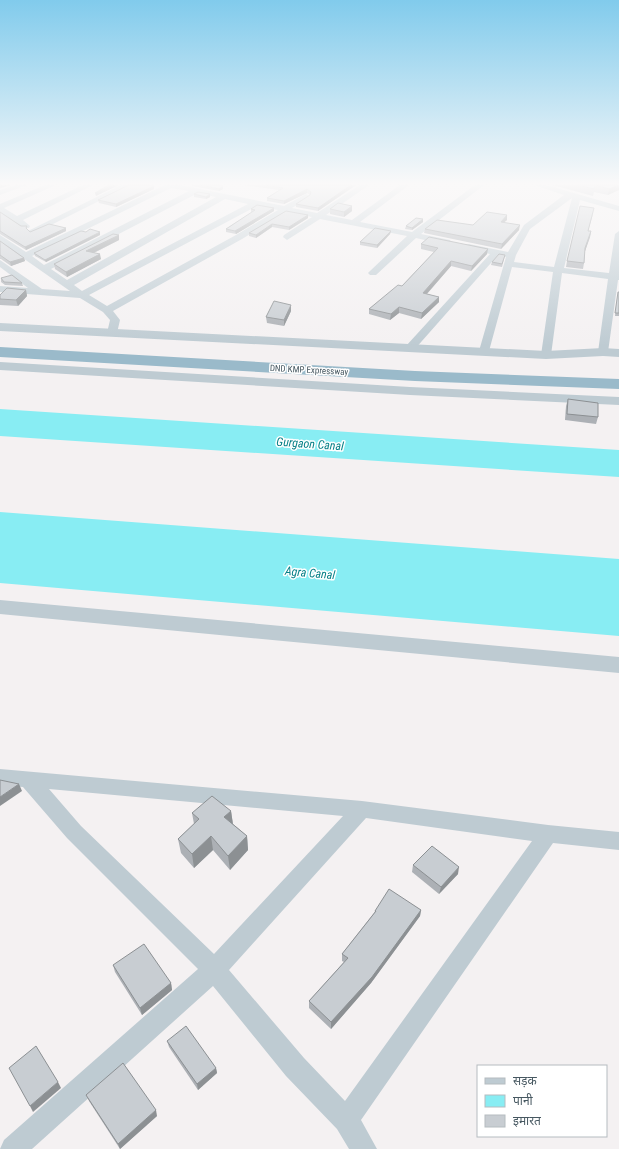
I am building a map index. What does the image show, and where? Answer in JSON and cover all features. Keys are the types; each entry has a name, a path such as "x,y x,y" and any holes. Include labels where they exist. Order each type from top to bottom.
{"highway":[{"name":"DND KMP Expressway","path":"0,340 418,363 619,370"},
{"name":"DND KMP Expressway","path":"0,352 414,376 619,384"}],"street":[{"path":"1,239 82,295 107,310 115,320 112,333"},
{"path":"26,255 39,239"},
{"path":"45,268 103,239"},
{"path":"68,284 148,239"},
{"path":"0,289 82,295 189,239"},
{"path":"107,310 236,239"},
{"path":"373,273 410,239"},
{"path":"431,239 496,252 509,260 558,271 616,277"},
{"path":"484,351 509,260 521,239"},
{"path":"546,354 558,271 565,239"},
{"path":"603,352 616,277 619,239"},
{"path":"410,348 496,252"},
{"path":"0,263 38,292"},
{"path":"0,327 546,354 603,352 619,353"},
{"path":"0,366 402,390 619,401"},
{"path":"0,607 619,665"},
{"path":"0,777 362,809 548,834 619,841"},
{"path":"28,780 74,832 214,970 295,1067 346,1120 364,1149"},
{"path":"13,1149 214,970 362,809"},
{"path":"346,1120 548,834"}],"water":[{"name":"Gurgaon Canal","path":"0,409 619,450 619,477 0,436"},
{"name":"Agra Canal","path":"0,512 619,559 619,636 0,583"}],"building":[{"path":"12,239 43,239 25,247"},
{"path":"65,239 87,239 45,260 34,253"},
{"path":"104,239 112,239 86,251 100,254 66,272 54,264"},
{"path":"364,239 383,239 377,245 360,242"},
{"path":"427,239 437,239 488,249 472,266 451,261 423,293 439,297 422,313 399,307 391,314 369,309 398,285 402,286 438,248 421,244"},
{"path":"474,239 507,239 502,244"},
{"path":"572,239 588,239 585,248 584,263 567,261"},
{"path":"0,241 24,258 10,262 0,255"},
{"path":"499,254 505,255 502,264 492,262"},
{"path":"12,275 22,283 4,282 1,278"},
{"path":"7,288 26,290 16,300 0,299 0,295"},
{"path":"618,292 619,313 615,313"},
{"path":"274,301 291,305 284,320 266,317"},
{"path":"568,399 598,403 598,417 567,414"},
{"path":"0,780 19,784 0,797"},
{"path":"212,796 231,811 224,817 247,836 228,856 211,836 192,854 178,839 199,819 192,813"},
{"path":"432,846 459,867 441,887 413,865"},
{"path":"389,889 421,910 372,977 331,1022 309,1001 348,958 342,954 376,911"},
{"path":"144,944 171,983 140,1008 113,965"},
{"path":"186,1026 216,1068 197,1084 167,1041"},
{"path":"36,1046 58,1082 30,1106 9,1068"},
{"path":"123,1063 156,1110 118,1144 86,1095"}]}
